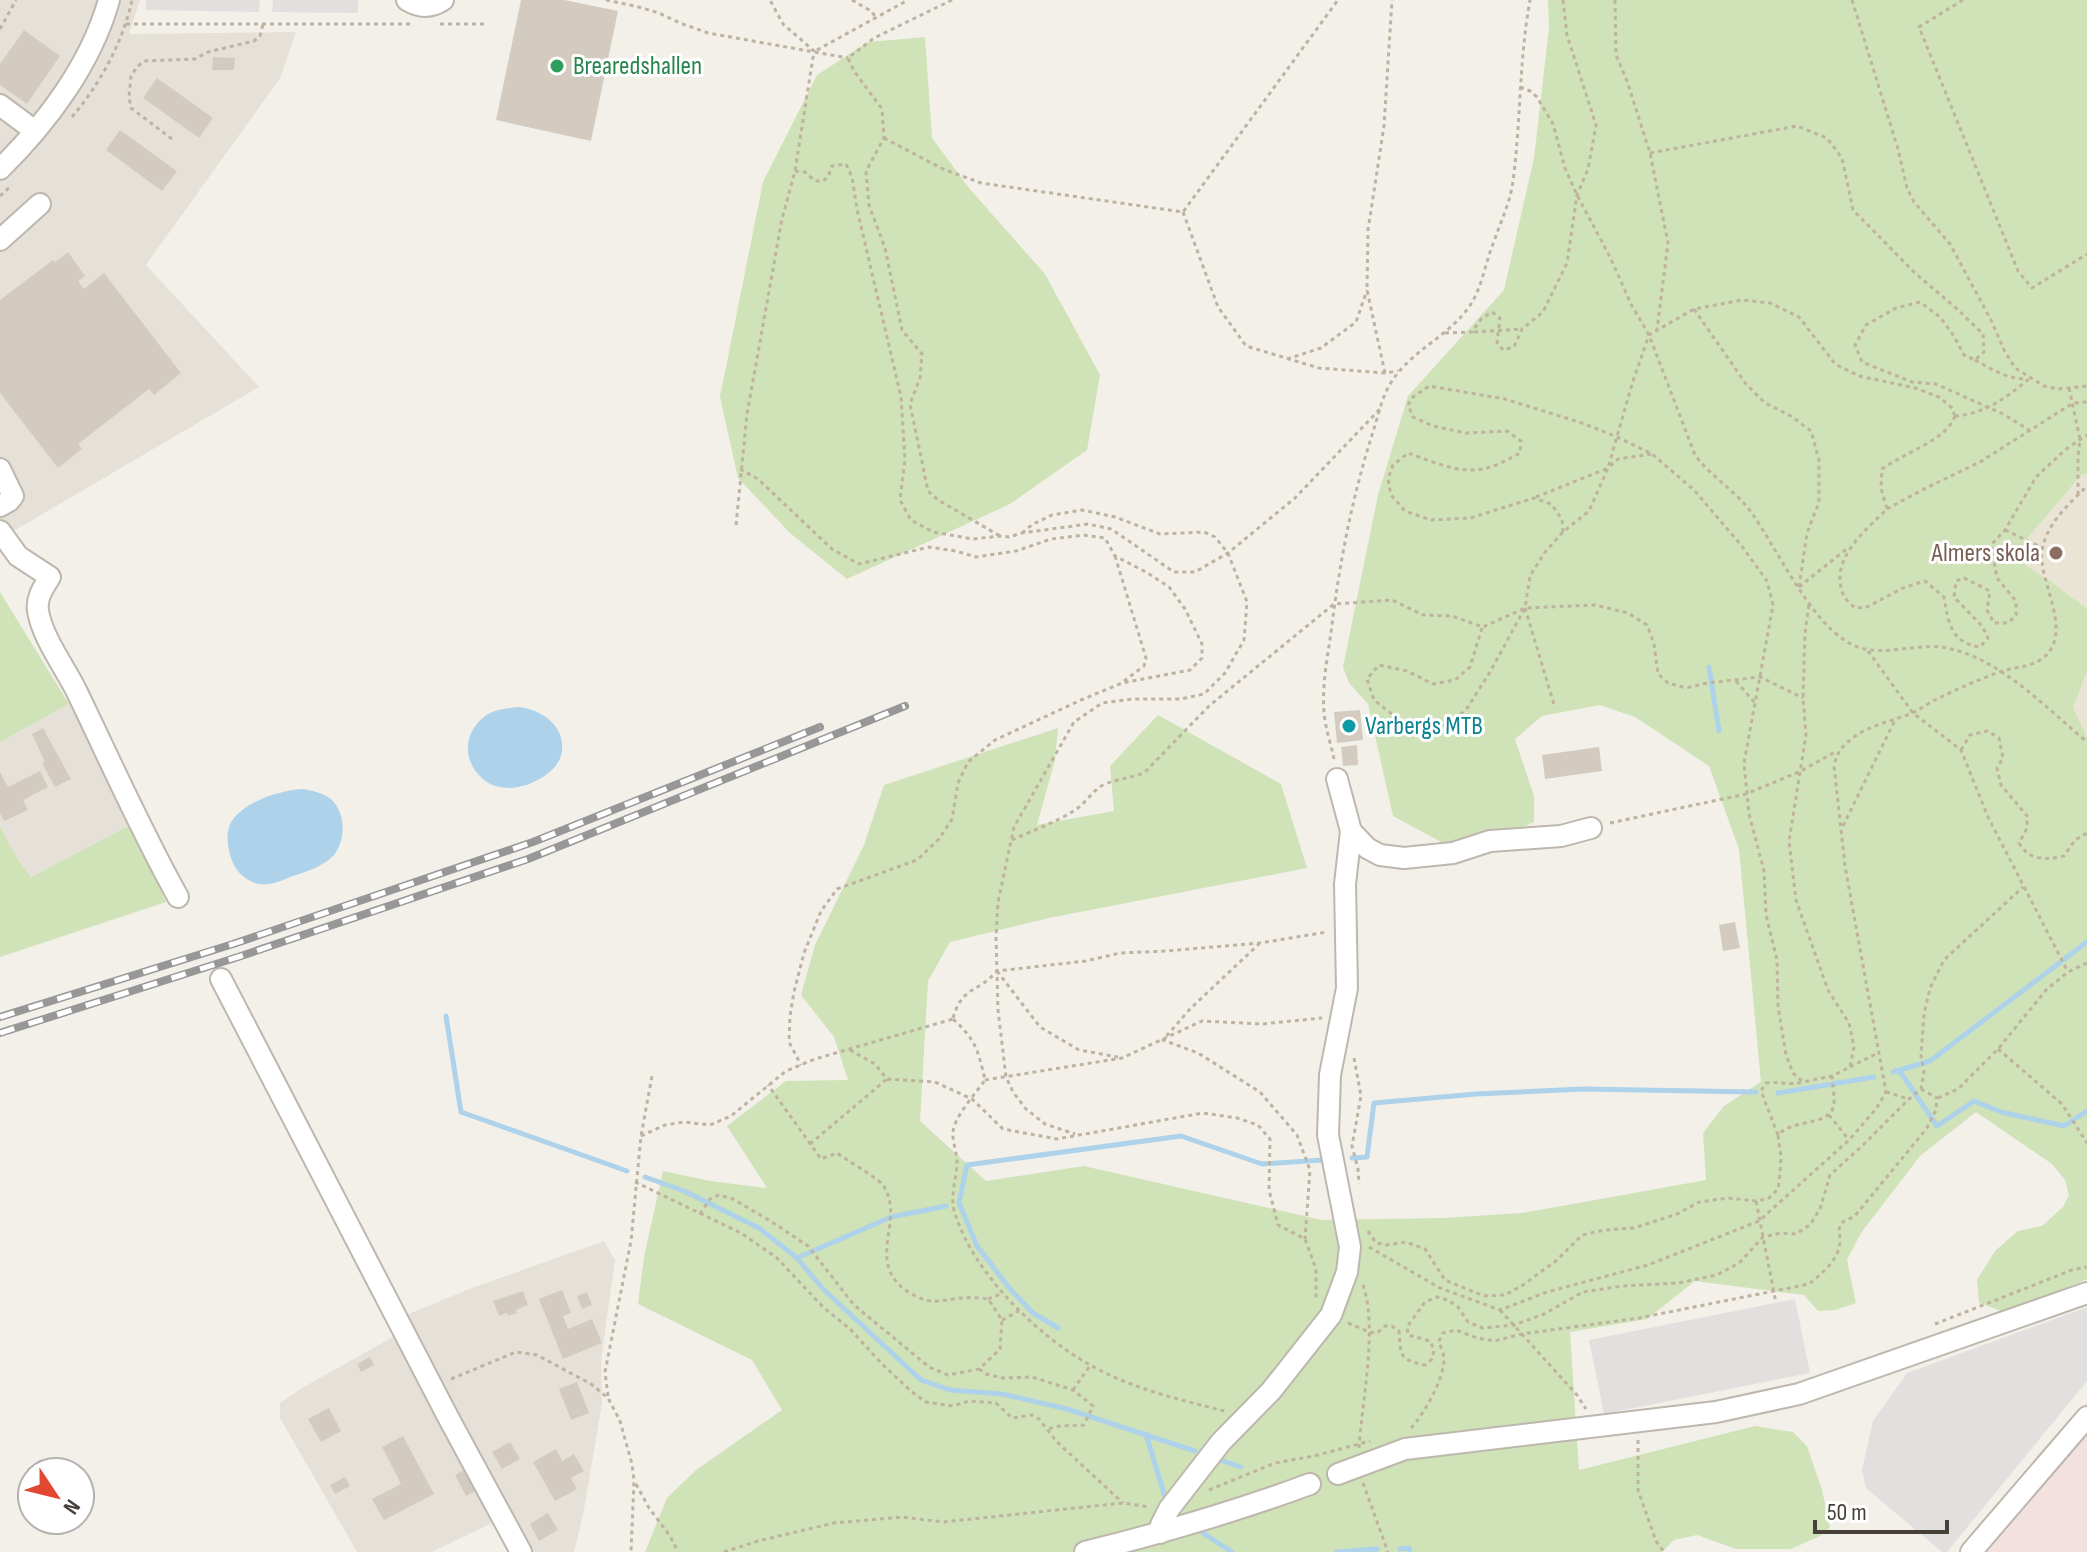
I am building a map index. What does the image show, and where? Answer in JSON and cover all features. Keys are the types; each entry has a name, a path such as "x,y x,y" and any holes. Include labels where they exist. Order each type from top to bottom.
{"street":[{"path":"0,169 35,131 82,65 109,0"},
{"path":"407,0 420,6 432,6 443,0"},
{"path":"0,105 35,131"},
{"path":"0,240 40,204"},
{"path":"0,469 13,496 0,506"},
{"path":"0,531 18,556 50,577 39,596 37,608 43,628 156,859 178,897"},
{"path":"1160,1533 1169,1509 1221,1442 1271,1391 1331,1315 1347,1272 1350,1247 1328,1135 1330,1075 1347,988 1345,884 1351,831 1337,779"},
{"path":"1351,831 1367,848 1380,855 1404,858 1453,853 1490,841 1561,836 1591,828"},
{"path":"221,979 521,1552"},
{"path":"1348,1470 1405,1449 1716,1412 1799,1394 2087,1293"},
{"path":"1971,1552 2087,1417"},
{"path":"1085,1552 1260,1503 1310,1484"}],"path":[{"path":"0,29 16,0"},
{"path":"606,0 659,13 708,33 848,58 874,38 952,0"},
{"path":"770,0 783,24 814,51"},
{"path":"852,0 875,16"},
{"path":"814,51 908,0"},
{"path":"1183,212 1338,0"},
{"path":"1385,373 1367,290 1368,230 1384,126 1392,0"},
{"path":"1337,779 1324,713 1325,677 1334,604 1353,505 1387,389 1413,356 1445,333 1472,305 1508,204 1513,182 1522,53 1530,0"},
{"path":"1472,332 1481,319 1492,312 1500,318 1497,342 1503,350 1514,347 1522,329 1543,312 1567,263 1577,195 1588,169 1596,125 1567,35 1563,0"},
{"path":"1615,0 1616,55 1650,153 1668,243 1657,330"},
{"path":"1852,0 1907,188 1914,202 1950,244 2009,359 2029,379 2044,386 2087,386"},
{"path":"1963,0 1919,27 2018,271 2032,288 2087,254"},
{"path":"126,24 413,24"},
{"path":"172,139 131,108 131,76 137,67 144,61 195,59 208,52 254,41 260,36 263,24"},
{"path":"428,24 488,24"},
{"path":"736,525 747,414 776,249 795,171 814,51"},
{"path":"848,58 882,109 884,138 866,171 869,205 885,248 902,330 922,354 920,378 910,404 928,491 1000,536"},
{"path":"1520,87 1530,91 1544,106 1553,124 1565,168 1649,335 1695,455 1704,468 1734,492 1749,510 1809,604 1834,632 1850,644 1867,650 1940,647 1980,659 2003,671 2087,742"},
{"path":"1650,153 1797,126 1827,138 1842,158 1853,210 1916,274 1983,334 1984,352 1975,360"},
{"path":"884,138 943,169 981,183 1183,212"},
{"path":"795,171 805,172 815,181 823,181 832,166 846,164 852,177 901,397 905,460 900,500 911,520 933,532 973,539 1009,537 1088,524 1111,529 1174,572 1195,572 1228,553 1295,498 1380,409"},
{"path":"1183,212 1218,307 1246,346 1319,368 1385,373 1399,370"},
{"path":"1287,359 1321,348 1356,322 1367,290"},
{"path":"1483,627 1470,667 1455,680 1433,684 1407,671 1379,665 1367,679 1374,700 1399,720 1424,728 1450,724 1468,707 1525,608 1530,576 1545,552 1563,532 1589,511 1608,468 1649,335 1694,309 1742,300 1770,303 1799,317 1835,364 1859,376 1915,388 1939,397 1952,408 1955,416 1952,425 1941,435 1882,469 1881,488 1887,509"},
{"path":"2029,379 2004,376 1964,355 1940,317 1920,302 1896,308 1866,325 1855,345 1862,362 1912,382 1936,384 2029,430"},
{"path":"1694,309 1746,384 1765,403 1791,416 1811,431 1819,460 1819,502 1807,533 1799,587"},
{"path":"1445,333 1522,329"},
{"path":"1955,416 1989,408 2029,379"},
{"path":"1652,454 1618,459 1608,468 1534,498 1470,518 1431,520 1405,511 1391,495 1388,479 1393,465 1408,453 1472,471 1499,464 1520,453 1521,441 1507,431 1466,433 1413,417 1408,405 1413,397 1429,386 1505,399 1582,423 1652,454 1694,490 1767,581 1773,605 1744,763 1746,794 1764,871 1766,915 1777,960 1778,1006 1786,1055 1793,1073 1803,1082"},
{"path":"2069,388 2080,439 2078,495"},
{"path":"1799,587 1852,544 1887,509 1980,462 2073,403 2087,402"},
{"path":"1852,544 1843,563 1841,580 1843,595 1855,608 1867,607 1903,588 1925,581 1944,597 1949,627 1967,645 1980,647 1988,638 1982,626 1954,597 1956,581 1964,578 1990,591 1987,610 1994,623 2008,623 2016,615 2016,601 1997,578 1991,545 2005,530 2036,477 2087,435"},
{"path":"740,469 758,479 832,549 859,564 929,547 976,557 1016,551 1051,539 1083,535 1105,538 1115,556 1146,658 1144,666 1122,683"},
{"path":"1591,828 1746,794 1801,771 1837,751 1856,735 1913,713 1936,699 2003,671 2041,659 2051,650 2056,637 2053,605 2042,562 2043,548 2050,529 2087,486"},
{"path":"1534,498 1551,504 1562,519 1563,532"},
{"path":"1022,533 1052,515 1082,510 1115,517 1160,534 1204,532 1215,537 1228,553 1247,602 1244,640 1225,673 1204,694 1181,699 1133,699 1102,703 1074,722 1014,827 998,902 998,1010 1006,1077 1026,1109 1045,1124 1078,1136"},
{"path":"2005,530 2043,548"},
{"path":"801,1065 789,1042 794,992 804,953 821,911 837,889 917,860 939,839 952,819 958,783 968,762 995,740 1122,683 1190,670 1202,658 1202,644 1185,609 1169,587 1115,556"},
{"path":"1012,840 1075,810 1096,789 1117,779 1133,778 1145,772 1209,706 1334,604 1392,600 1423,615 1452,616 1483,627 1525,608 1595,605 1628,613 1647,625 1654,644 1658,674 1668,683 1686,688 1760,677 1803,698"},
{"path":"1809,604 1803,698 1806,735 1789,841 1796,900 1828,990 1849,1023 1854,1047 1850,1067"},
{"path":"1525,608 1555,708"},
{"path":"1867,650 1913,713 1961,750 1988,817 2068,972"},
{"path":"1736,681 1755,704"},
{"path":"1841,830 1896,718"},
{"path":"1961,750 1970,735 1987,731 1999,738 2003,758 1997,768 2001,785 2028,817 2019,843 2024,852 2046,861 2064,856 2075,840 2087,833"},
{"path":"1500,1310 1547,1292 1648,1265 1759,1221 1849,1140 1876,1109 1886,1092 1845,866 1834,766 1837,751"},
{"path":"1163,1040 1198,1053 1260,1092 1297,1135 1309,1168 1305,1239 1316,1269 1315,1299 1331,1315 1369,1332 1377,1333 1385,1326 1392,1326 1399,1331 1398,1346 1404,1357 1425,1365 1432,1359 1434,1350 1430,1341 1408,1335 1407,1327 1425,1302 1437,1297 1448,1300 1458,1307 1468,1322 1483,1328 1514,1325 1544,1314 1583,1292 1678,1283 1717,1275 1739,1263 1763,1237 1796,1234 1810,1225 1820,1209 1830,1175 1921,1089 1924,1014 1930,988 1944,960 2023,887"},
{"path":"953,1019 962,996 997,971 1086,961 1120,953 1260,943 1347,929"},
{"path":"1163,1040 1190,1009 1260,943"},
{"path":"1937,1098 1958,1089 1998,1049 2046,990 2068,972 2087,963"},
{"path":"997,971 1040,1027 1079,1050 1122,1058"},
{"path":"1245,1417 1143,1390 1091,1366 1019,1311 969,1249 953,1207 957,1162 953,1130 985,1080 1122,1058 1202,1021 1262,1024 1341,1017"},
{"path":"641,1136 665,1125 684,1122 710,1125 731,1116 786,1071 815,1059 953,1019"},
{"path":"953,1019 967,1032 978,1050 985,1080"},
{"path":"1998,1049 2062,1104 2087,1143"},
{"path":"850,1050 875,1064 887,1079"},
{"path":"1365,1221 1376,1243 1406,1242 1425,1249 1445,1280 1484,1296 1505,1295 1557,1260 1582,1235 1634,1228 1677,1214 1699,1202 1728,1198 1768,1199 1778,1189 1781,1157 1778,1135 1761,1091 1766,1083 1790,1086 1832,1079 1878,1053"},
{"path":"631,1552 632,1464 620,1421 608,1398 605,1372 631,1241 635,1182 652,1076"},
{"path":"810,1144 887,1079 935,1082 972,1099 1003,1129 1057,1139 1203,1113 1237,1118 1258,1125 1270,1139 1269,1190 1278,1225 1305,1239"},
{"path":"1778,1135 1784,1128 1829,1115 1834,1107 1832,1079"},
{"path":"768,1085 821,1159 837,1153 881,1182 891,1201 885,1249 894,1280 910,1293 930,1301 988,1299 1003,1293"},
{"path":"1921,1089 1937,1098"},
{"path":"1886,1092 1909,1099"},
{"path":"1401,1433 1412,1428 1423,1413 1438,1381 1444,1360 1439,1341 1443,1333 1456,1330 1494,1341 1522,1334 1639,1318 1809,1284 1827,1268 1839,1249 1839,1226 1854,1217 1927,1128 1936,1110 1937,1098"},
{"path":"1829,1115 1849,1140"},
{"path":"1354,1151 1359,1184"},
{"path":"635,1182 741,1233 777,1258 823,1307 926,1402 953,1406 969,1401 996,1403 1012,1418 1032,1415 1039,1419 1057,1442 1123,1503"},
{"path":"700,1214 710,1199 719,1195 733,1199 808,1246 854,1305 929,1367 948,1375 979,1369 1000,1349 1002,1320 988,1299"},
{"path":"1756,1201 1776,1303"},
{"path":"1388,1552 1348,1470 1359,1442 1369,1332 1368,1301 1350,1247 1371,1247 1440,1288 1500,1310 1577,1395 1597,1425"},
{"path":"1002,1320 1019,1311"},
{"path":"433,1387 516,1352 537,1355 591,1384 608,1398"},
{"path":"1073,1390 1091,1366"},
{"path":"979,1369 1003,1378 1032,1377 1073,1390 1093,1406 1084,1425 1059,1426 1048,1430"},
{"path":"1637,1420 1638,1490 1656,1541 1664,1552"},
{"path":"1202,1493 1275,1463 1375,1440"},
{"path":"634,1481 678,1552"},
{"path":"724,1552 834,1523 902,1517 943,1522 1123,1503 1169,1509"}],"shaded area":[{"path":"0,0 140,0 129,34 296,32 280,78 146,265 259,387 0,539"},
{"path":"146,0 260,0 259,12 146,10"},
{"path":"273,0 358,0 358,13 272,12"},
{"name":"Almers skola","path":"2082,474 2087,474 2087,609 2025,565 2025,541"},
{"path":"2087,672 2087,737 2073,707"},
{"path":"69,704 132,824 31,877 0,826 0,742"},
{"path":"604,1241 615,1260 601,1361 602,1404 574,1552 532,1552 510,1514 432,1552 357,1552 280,1418 280,1403 398,1334 392,1321 469,1289"},
{"path":"1795,1299 1810,1373 1604,1414 1589,1340"},
{"path":"2087,1307 2087,1381 1947,1552 1942,1552 1866,1488 1862,1470 1873,1421 1907,1373"},
{"path":"2087,1403 2087,1552 1961,1552"}],"green space":[{"path":"1548,0 2087,0 2087,474 2082,474 2025,541 2025,565 2087,609 2087,672 2073,707 2087,737 2087,1279 2012,1315 1979,1303 1977,1280 1995,1251 2018,1231 2042,1226 2063,1207 2069,1195 2065,1180 2052,1164 1976,1112 1920,1156 1861,1233 1847,1260 1856,1303 1835,1310 1818,1311 1804,1295 1695,1281 1647,1319 1570,1332 1579,1470 1755,1426 1793,1432 1807,1446 1822,1490 1830,1527 1820,1536 1791,1549 1736,1549 1697,1535 1674,1540 1662,1552 645,1552 667,1498 696,1470 782,1410 752,1360 638,1304 644,1257 663,1171 767,1188 727,1126 786,1081 848,1080 834,1037 801,995 815,945 864,845 884,785 1058,728 1055,760 1037,825 1114,811 1110,766 1158,715 1281,784 1307,868 1049,918 950,942 928,981 920,1121 986,1181 1084,1166 1322,1220 1522,1213 1706,1180 1703,1133 1724,1106 1761,1082 1739,849 1709,766 1635,717 1600,705 1542,716 1515,739 1534,796 1534,822 1505,835 1443,843 1393,816 1368,704 1349,683 1343,667 1378,495 1408,396 1504,290 1534,158 1549,28"},
{"path":"925,37 932,138 969,188 1045,274 1100,375 1087,450 1010,504 847,579 790,533 738,478 720,397 763,182 817,75 868,42"},
{"path":"0,592 69,704 0,742"},
{"path":"132,824 166,902 0,957 0,826 31,877"}],"water":[{"path":"520,707 536,711 556,726 562,742 560,759 550,772 527,785 511,788 493,785 483,779 471,764 468,747 472,730 485,716 497,710"},
{"path":"302,789 324,795 336,805 343,827 338,849 319,866 277,882 259,884 246,879 235,866 229,850 228,831 233,819 260,800"}],"building":[{"name":"Brearedshallen","path":"521,0 564,0 618,11 591,141 496,120"},
{"path":"24,30 60,56 27,104 0,85 0,64"},
{"path":"213,57 235,58 234,70 212,70"},
{"path":"157,78 213,118 199,138 143,98"},
{"path":"120,130 177,171 162,191 106,150"},
{"path":"68,252 85,276 78,281 84,289 104,273 181,373 154,395 149,389 78,444 82,449 58,468 0,393 0,300"},
{"name":"Varbergs MTB","path":"1360,710 1363,740 1337,743 1334,712"},
{"path":"43,728 71,779 55,787 32,734"},
{"path":"1357,745 1358,765 1343,766 1341,747"},
{"path":"1599,747 1602,771 1545,779 1542,755"},
{"path":"40,771 48,787 23,800 28,810 4,821 0,813 0,772 8,787"},
{"path":"1735,922 1740,948 1723,951 1719,925"},
{"path":"562,1290 571,1313 563,1316 568,1329 592,1319 602,1343 563,1359 539,1299"},
{"path":"523,1291 528,1305 516,1310 517,1313 499,1316 493,1301"},
{"path":"587,1292 592,1305 582,1309 577,1296"},
{"path":"370,1357 374,1365 361,1372 357,1364"},
{"path":"577,1382 589,1413 571,1420 559,1389"},
{"path":"329,1408 341,1431 321,1442 308,1419"},
{"path":"403,1436 434,1494 384,1520 372,1499 401,1484 382,1447"},
{"path":"510,1442 520,1459 502,1469 492,1452"},
{"path":"556,1449 562,1461 574,1454 584,1471 571,1478 577,1489 555,1501 533,1462"},
{"path":"466,1469 477,1490 466,1496 455,1475"},
{"path":"345,1477 350,1486 335,1494 330,1485"},
{"path":"548,1513 558,1530 539,1541 530,1524"}],"waterway":[{"path":"1709,667 1719,731"},
{"path":"1893,1072 1930,1061 2087,942"},
{"path":"446,1016 461,1112 627,1171"},
{"path":"1899,1070 1937,1126 1974,1101 2001,1112 2064,1126 2087,1111"},
{"path":"1778,1093 1874,1077"},
{"path":"1352,1158 1367,1157 1374,1103 1583,1089 1756,1092"},
{"path":"1058,1328 1033,1313 977,1246 959,1203 967,1165 1181,1136 1262,1164 1323,1160"},
{"path":"645,1177 684,1191 759,1228 797,1258 823,1289 921,1380 950,1390 1002,1394 1067,1409 1195,1451"},
{"path":"797,1258 891,1217 946,1206"},
{"path":"1146,1434 1165,1497"},
{"path":"1220,1460 1241,1467"},
{"path":"1203,1533 1232,1552"},
{"path":"1400,1549 1409,1548 1410,1552"},
{"path":"1337,1552 1377,1549"}],"railway":[{"path":"0,1033 528,859 905,706"},
{"path":"0,1017 233,944 533,842 820,727"}],"place":[{"name":"Brearedshallen","path":"557,66"},
{"name":"Almers skola","path":"2056,553"},
{"name":"Varbergs MTB","path":"1349,726"}]}
